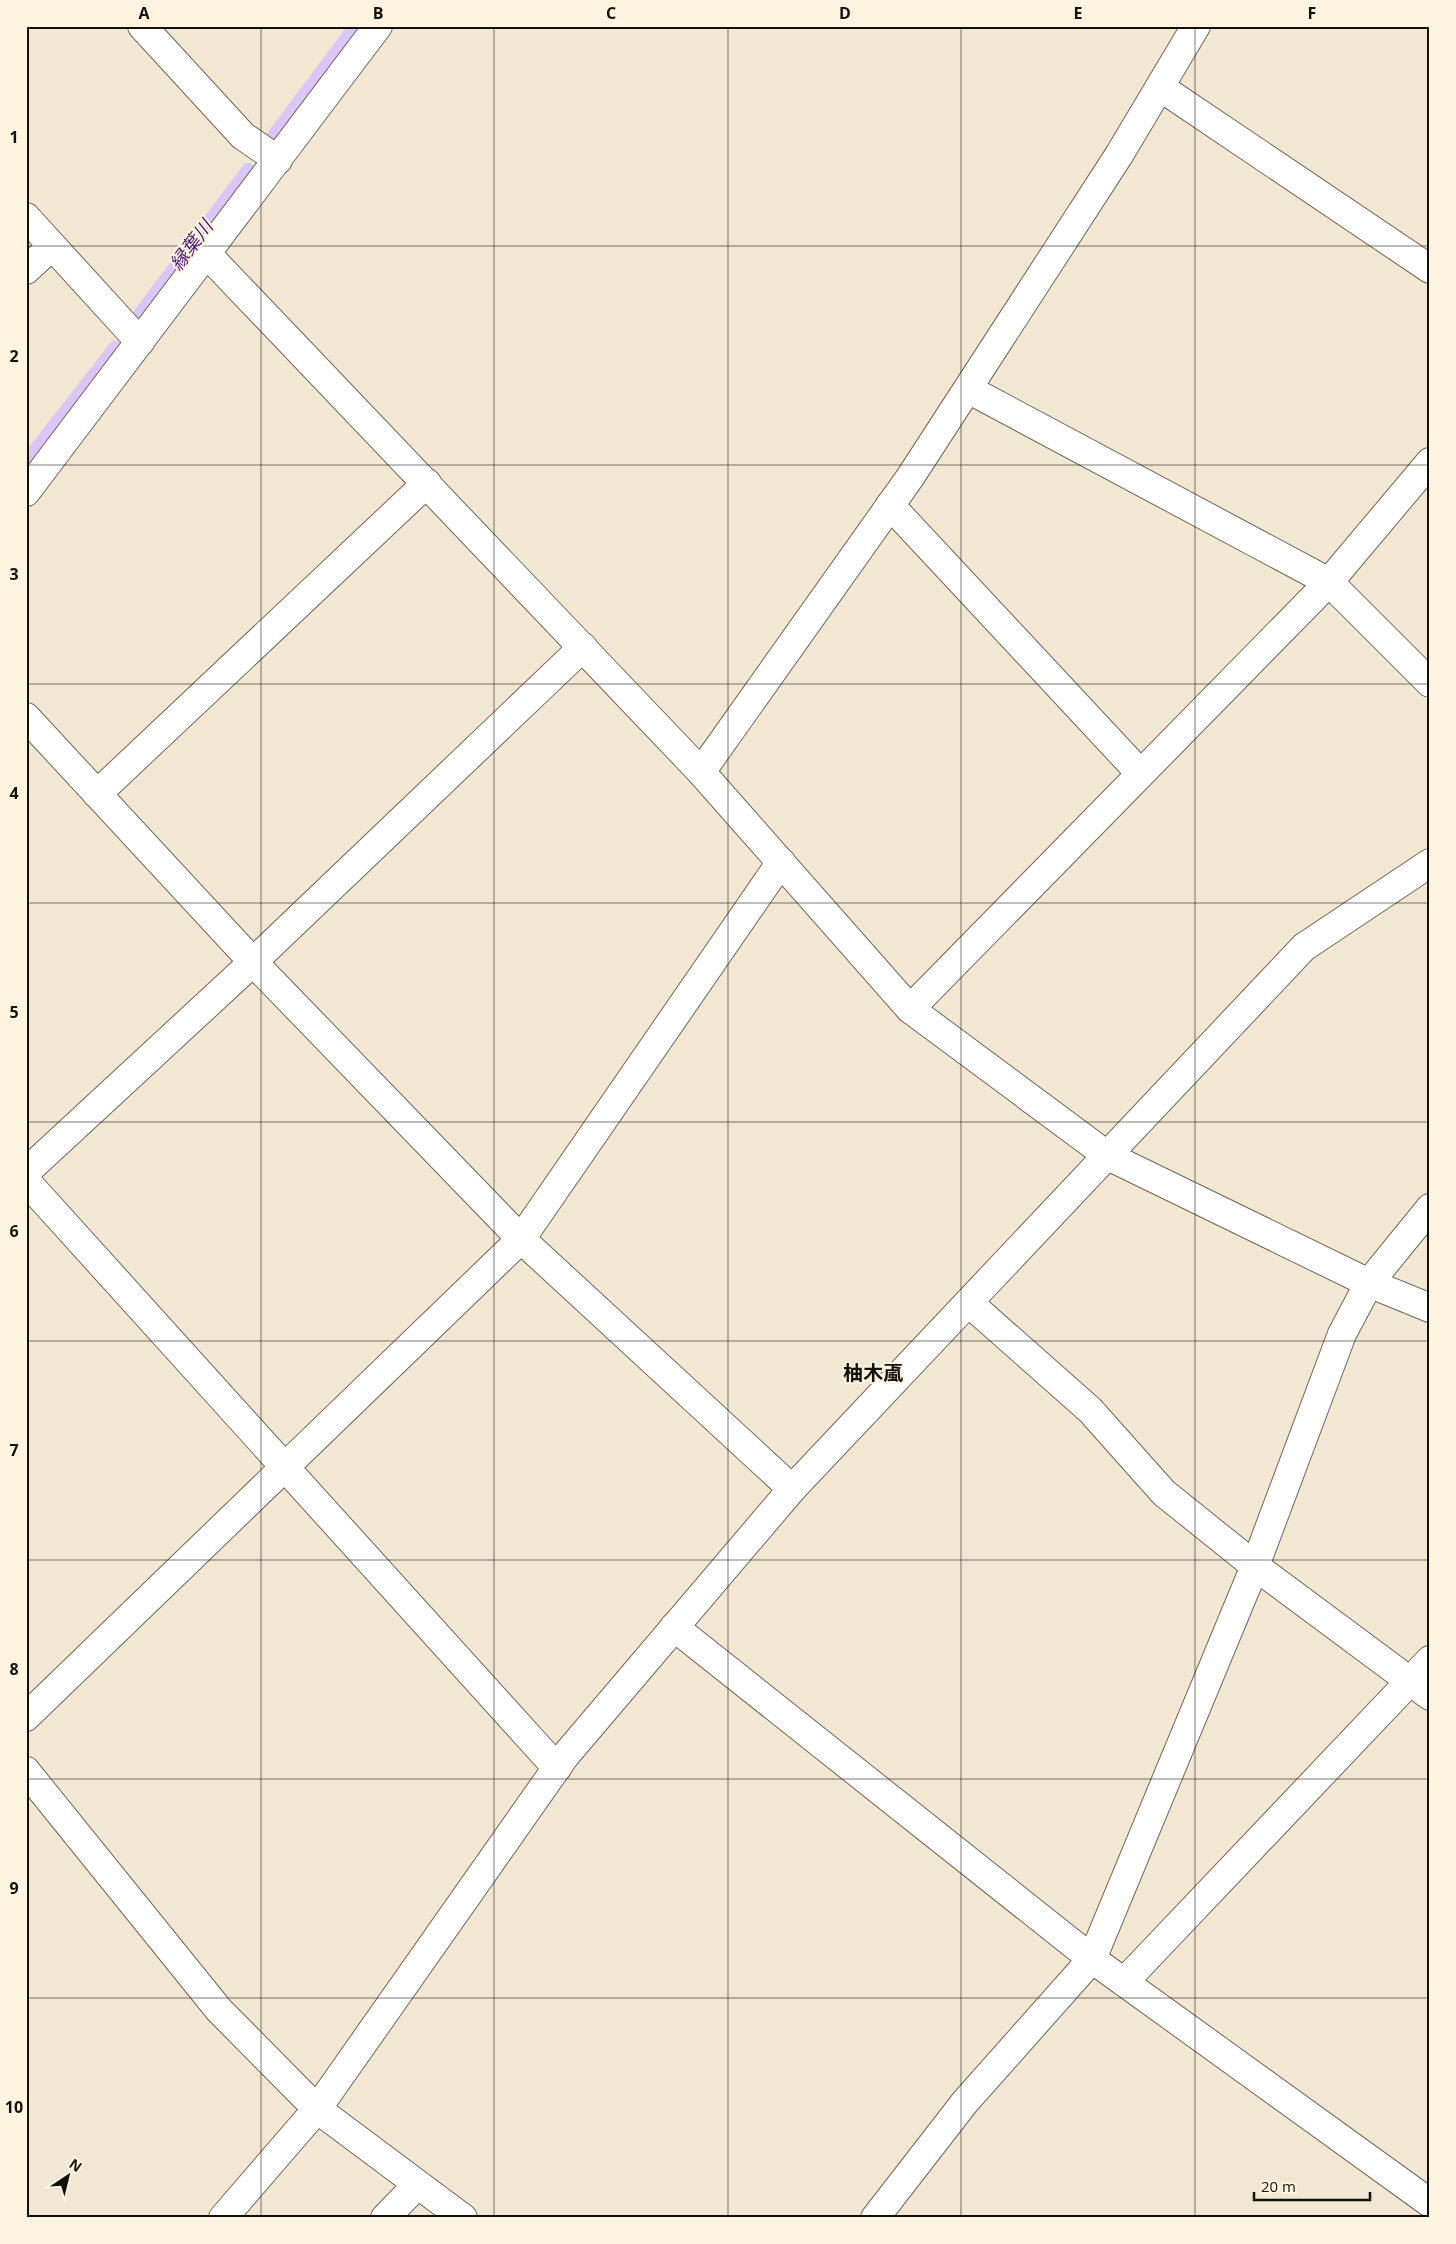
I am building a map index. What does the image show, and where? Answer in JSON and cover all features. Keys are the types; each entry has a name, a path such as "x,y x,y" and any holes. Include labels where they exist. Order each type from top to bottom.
{"street":[{"path":"142,26 243,136 278,160"},
{"path":"26,492 378,26"},
{"path":"701,772 890,505 968,389 1119,155 1196,26"},
{"path":"1160,88 1430,269"},
{"path":"26,217 140,342"},
{"path":"26,270 52,246"},
{"path":"206,253 584,647 701,772 910,1009 1108,1156 1370,1283 1430,1308"},
{"path":"968,389 1329,582 1430,683"},
{"path":"910,1009 1329,582 1430,462"},
{"path":"97,794 427,483"},
{"path":"890,505 1140,773"},
{"path":"26,1172 253,962 584,647"},
{"path":"26,717 253,962 521,1239 792,1489"},
{"path":"26,1717 284,1465 521,1239 781,862"},
{"path":"223,2218 317,2109 557,1768 792,1489 1304,947 1430,863"},
{"path":"26,1181 557,1768"},
{"path":"875,2218 965,2102 1092,1959 1255,1566 1342,1334 1370,1283 1430,1208"},
{"path":"969,1303 1090,1410 1164,1493 1255,1566 1420,1689"},
{"path":"674,1627 1092,1959 1430,2202"},
{"path":"1124,1982 1420,1689 1430,1660"},
{"path":"26,1771 219,2010 317,2109 463,2218"},
{"path":"385,2218 417,2185"}],"waterway":[{"name":"縁葉川","path":"272,136 354,26"},
{"name":"縁葉川","path":"133,321 248,168"},
{"name":"縁葉川","path":"26,460 115,346"}],"district":[{"name":"柚木颪","path":"873,1372"}]}
